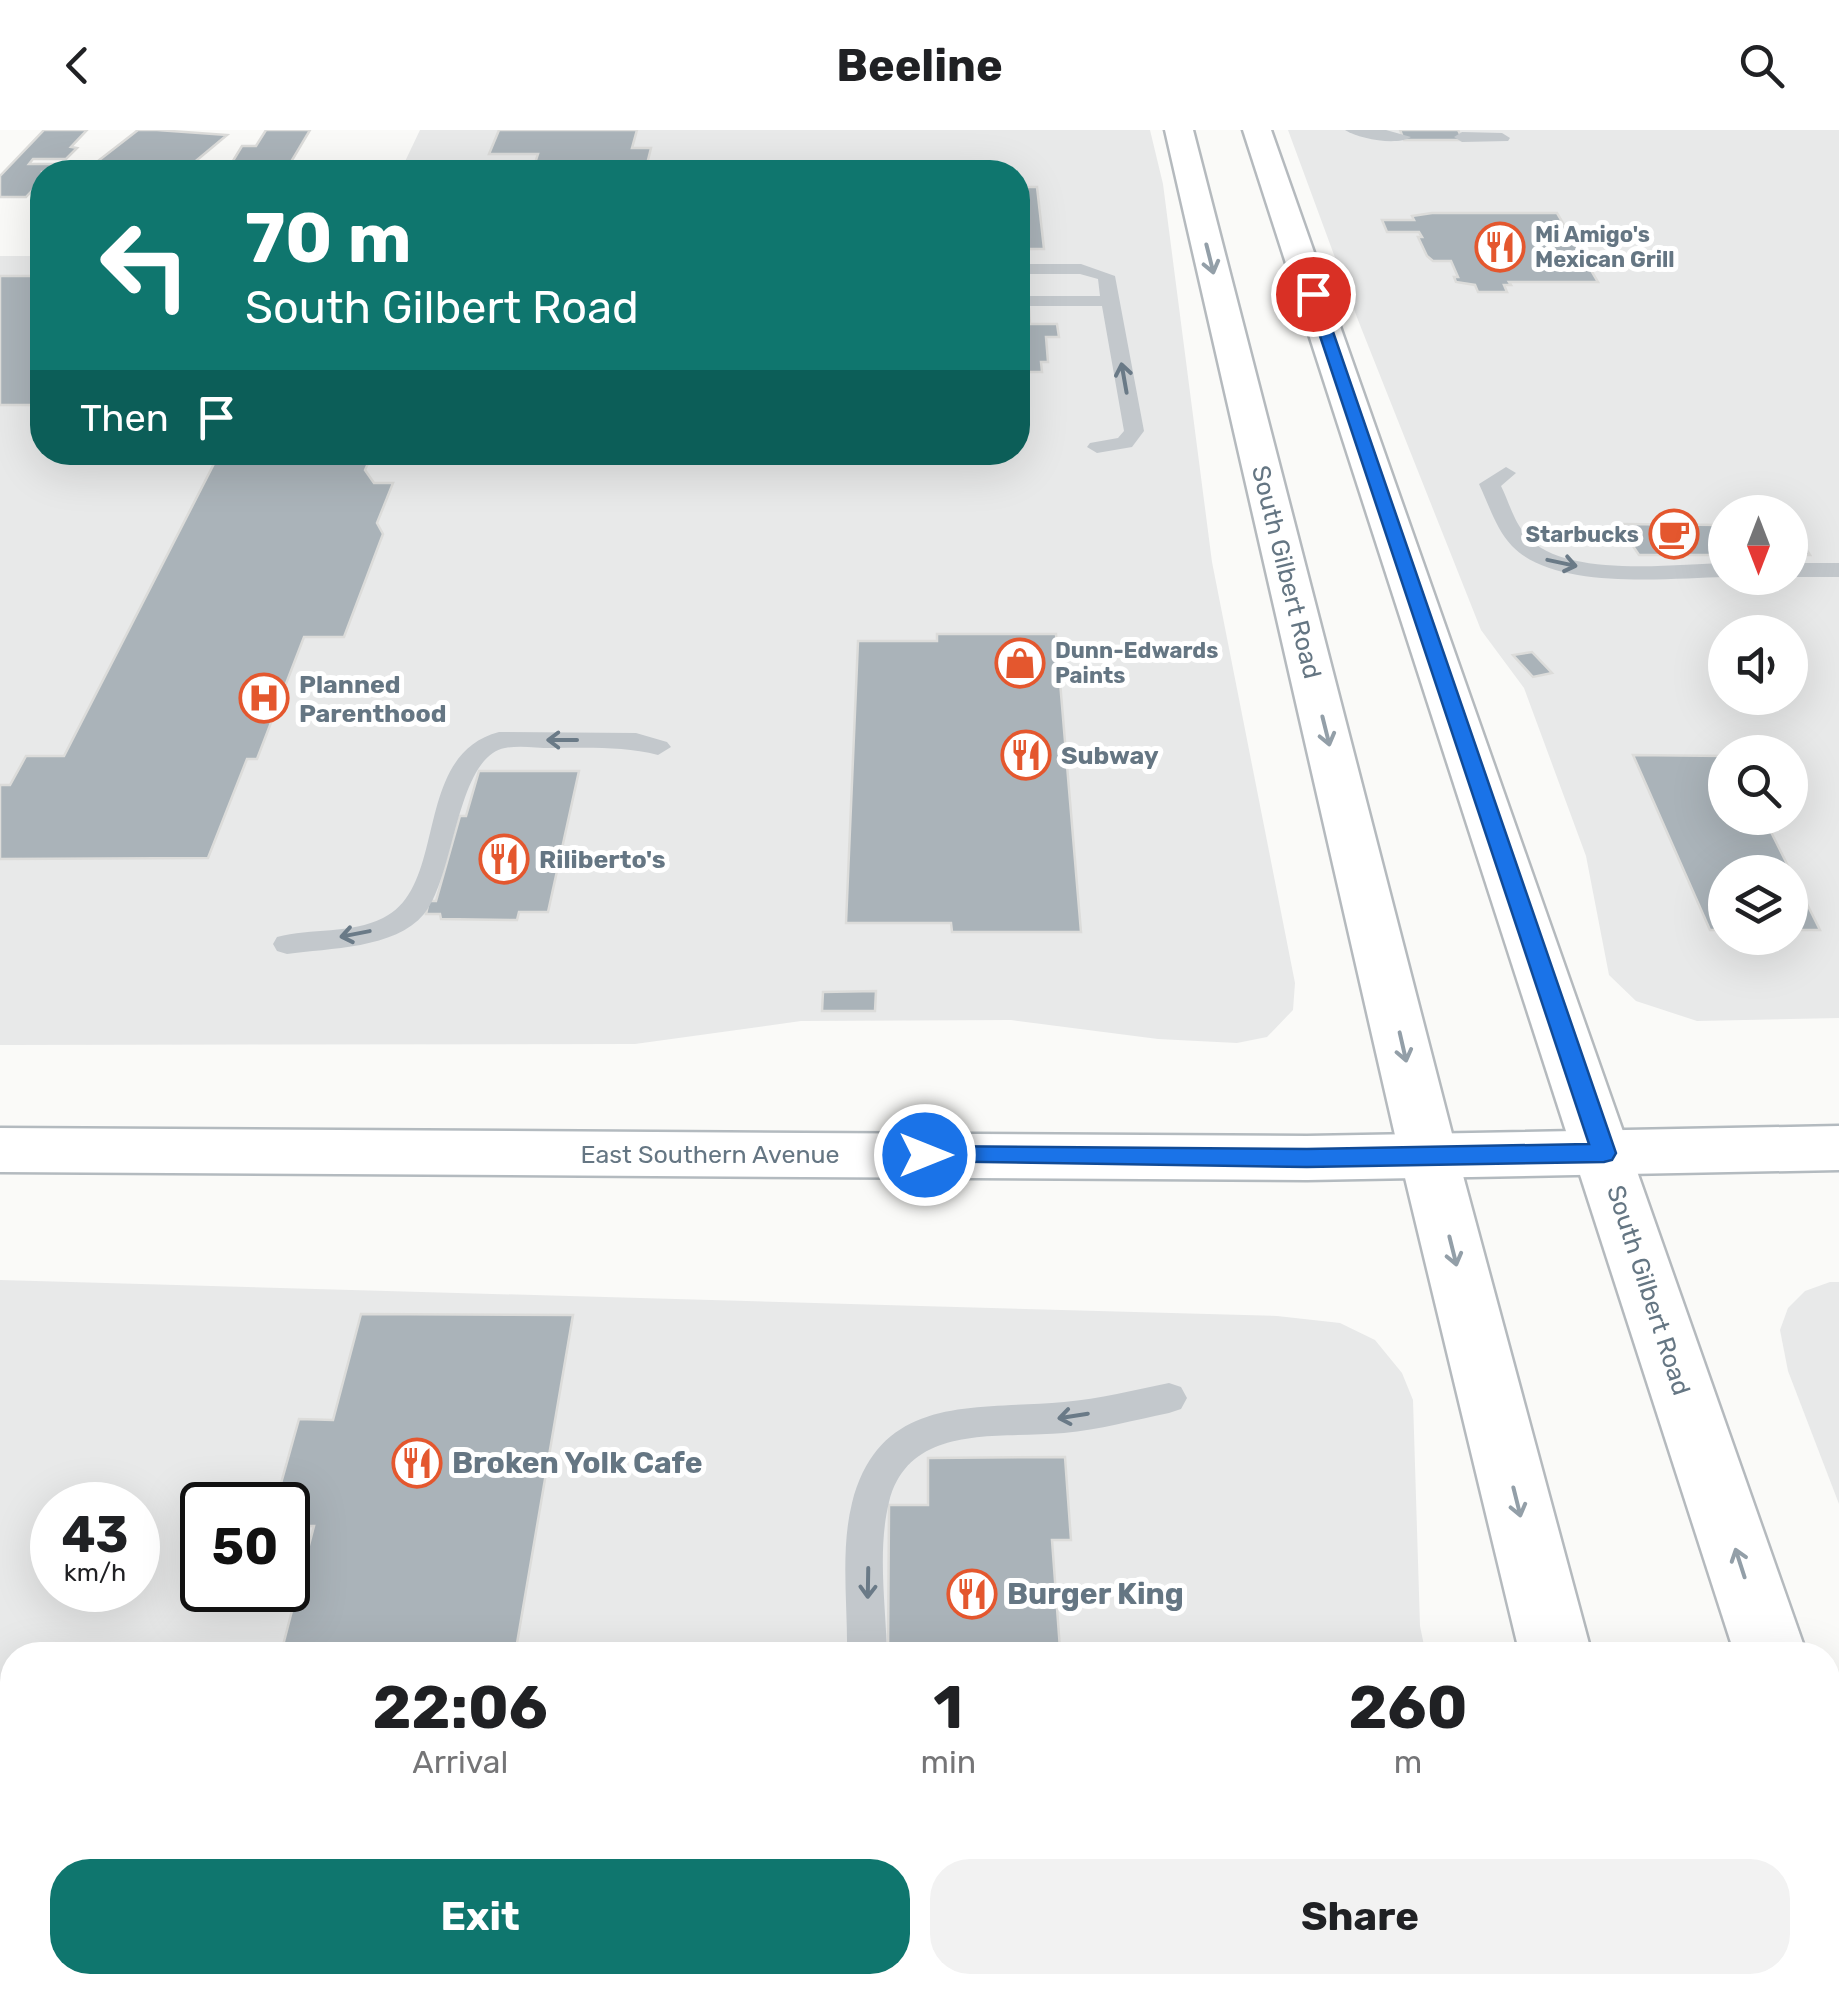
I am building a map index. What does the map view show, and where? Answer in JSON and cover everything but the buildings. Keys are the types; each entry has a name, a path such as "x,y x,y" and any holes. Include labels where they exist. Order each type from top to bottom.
{"main road":[{"name":"South Gilbert Road","path":"1179,130 1429,1157 1553,1642"},
{"name":"South Gilbert Road","path":"1257,130 1767,1642"},
{"name":"East Southern Avenue","path":"0,1150 1429,1157 1839,1148"}],"lane":[{"path":"1355,131 1402,134"},
{"path":"1460,135 1501,135"},
{"path":"1030,269 1098,271 1108,291 1134,432 1125,443 1097,447"},
{"path":"1030,281 1108,291"},
{"path":"1030,292 1108,291"},
{"path":"1030,299 1108,291"},
{"path":"1506,473 1490,484 1512,532 1540,558 1561,565 1616,570 1708,570"},
{"path":"1808,570 1839,570"},
{"path":"287,944 375,930 393,925 414,909 425,888 465,763 499,740 636,741 658,747"},
{"path":"867,1642 870,1504 880,1470 907,1440 943,1424 1064,1418 1169,1398"}],"shaded area":[{"path":"420,130 1150,130 1163,184 1212,562 1295,983 1293,1010 1267,1037 1237,1043 1158,1039 1011,1020 801,1021 635,1044 0,1045 0,256 30,256 30,465 1030,465 1030,160 406,160"},
{"path":"1288,130 1839,130 1839,1018 1697,1021 1636,1001 1609,975 1586,856 1524,688 1481,630 1358,320"},
{"path":"0,1280 1277,1316 1340,1323 1375,1340 1402,1373 1413,1400 1423,1642 0,1642"},
{"path":"1839,1282 1839,1504 1788,1371 1780,1330 1788,1308 1805,1291"}],"place":[{"name":"Mi Amigo's Mexican Grill","path":"1500,247"},
{"name":"Starbucks","path":"1674,534"},
{"name":"Dunn-Edwards Paints","path":"1020,663"},
{"name":"Planned Parenthood","path":"264,698"},
{"name":"Subway","path":"1026,755"},
{"name":"Riliberto's","path":"504,859"},
{"name":"Broken Yolk Cafe","path":"417,1463"},
{"name":"Burger King","path":"972,1594"}],"route":[{"path":"925,1155 1307,1158 1604,1153 1313,294"}]}
